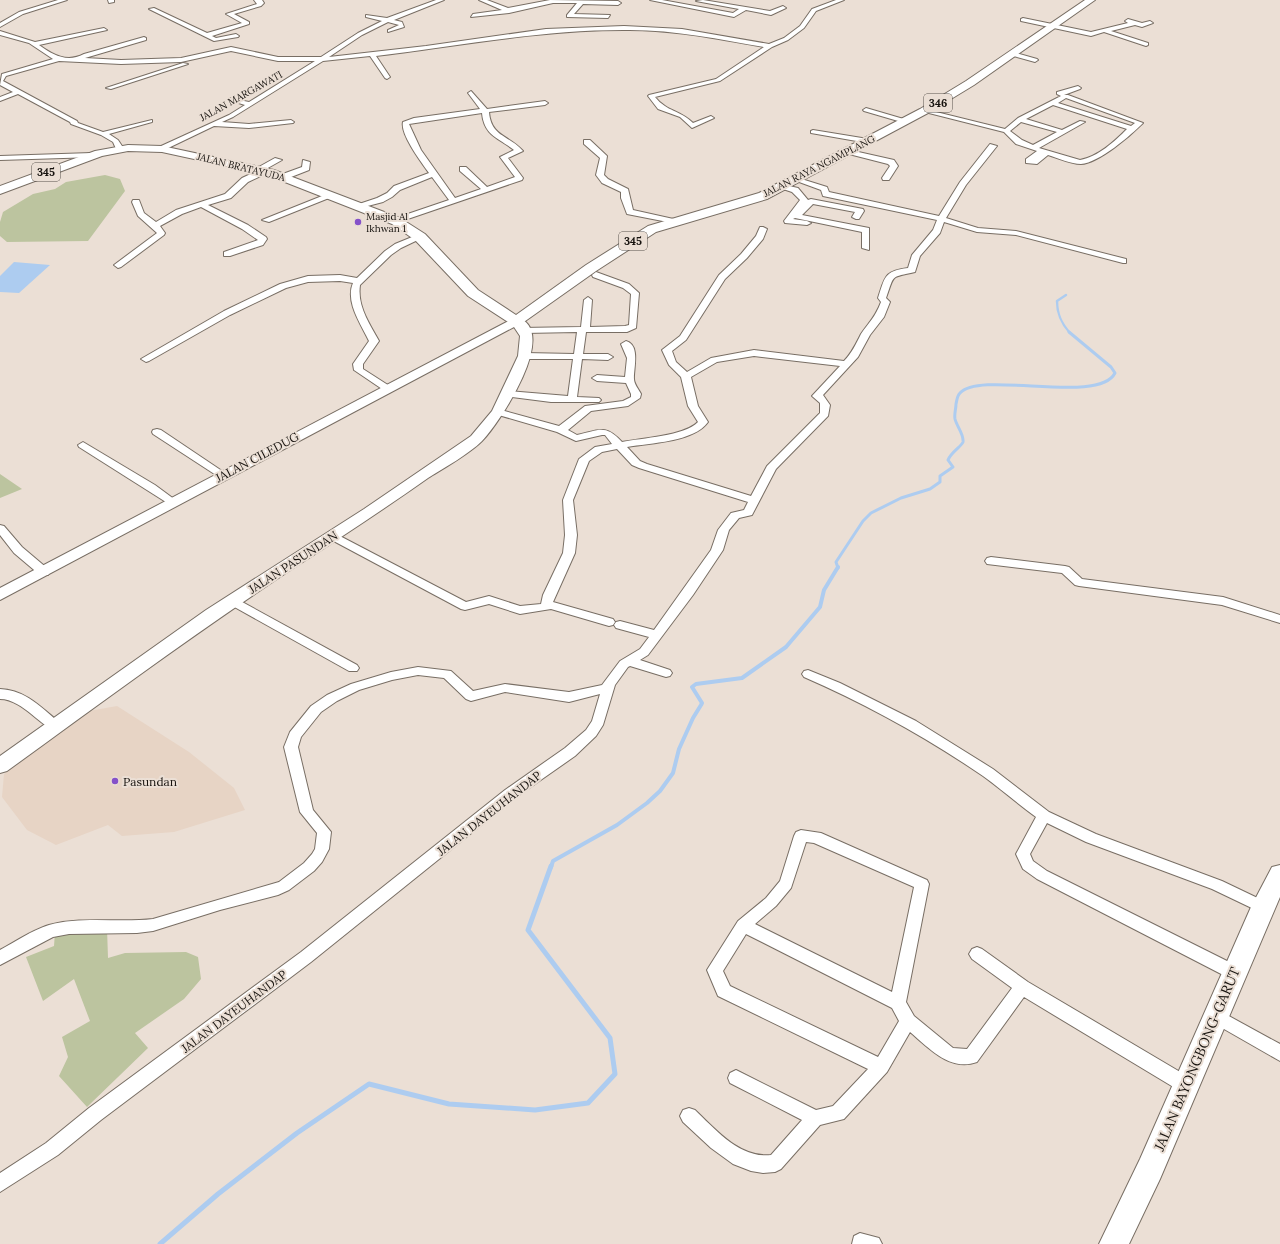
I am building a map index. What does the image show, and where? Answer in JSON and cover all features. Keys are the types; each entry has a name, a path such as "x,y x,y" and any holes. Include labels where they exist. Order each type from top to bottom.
{"main road":[{"name":"JALAN RAYA NGAMPLANG","path":"520,325 636,238 659,226 775,190 924,111 1012,54 1091,0"},
{"name":"JALAN BRATAYUDA","path":"0,190 92,155 120,149 162,149 262,170 396,222 420,237 455,276 473,293 520,325"},
{"name":"JALAN BAYONGBONG-GARUT","path":"1114,1244 1150,1169 1264,907 1280,874"}],"street":[{"path":"0,25 21,13 64,0"},
{"path":"208,35 248,22 229,14 259,5 261,3 256,1 259,0"},
{"name":"JALAN MARGAWATI","path":"162,149 214,124 250,104 360,34 388,20 441,0"},
{"path":"482,0 508,10"},
{"path":"515,0 528,6"},
{"path":"582,0 577,9 567,18 608,16"},
{"path":"473,16 555,1 582,0 618,3"},
{"path":"653,0 747,18"},
{"path":"694,0 732,3 744,9 772,13 783,8"},
{"path":"711,118 696,124 682,116 660,108 651,96 656,93 716,81 770,46 786,39 802,27 814,10 841,0"},
{"path":"555,1 564,6"},
{"path":"494,5 508,2"},
{"path":"753,10 762,5"},
{"path":"152,9 216,40 236,36"},
{"path":"577,9 615,10"},
{"path":"734,15 744,9"},
{"path":"388,13 400,16"},
{"path":"368,16 400,23 402,26 390,31"},
{"path":"1023,20 1090,34 1135,23"},
{"path":"1128,21 1143,25 1150,23"},
{"path":"120,149 115,140 72,123 75,122 0,81 4,75 59,59 153,62 189,58 217,49 242,50 278,59 324,58 372,55 546,31 624,28 682,31 770,46"},
{"path":"0,33 38,44 104,30"},
{"path":"1102,30 1146,44"},
{"path":"2,41 14,37"},
{"path":"77,60 86,54 144,39"},
{"path":"216,40 217,49"},
{"path":"38,44 48,54 59,59"},
{"path":"1012,54 1035,60"},
{"path":"372,55 387,77"},
{"path":"109,88 178,67 188,62 189,58"},
{"path":"924,111 1006,131 1019,142 1033,148 1074,161 1085,162 1119,140 1140,122 1059,93 1078,88"},
{"path":"1,98 18,92"},
{"path":"396,222 519,177 504,157 519,151 497,137 486,122 485,111 471,93"},
{"path":"1006,131 1020,119 1052,103 1069,97 1088,94"},
{"path":"231,99 250,104"},
{"path":"453,201 420,152 406,129 405,123 414,120 545,103"},
{"path":"1052,103 1132,128"},
{"path":"866,110 905,121"},
{"path":"1020,119 1063,132"},
{"path":"102,134 150,121"},
{"path":"214,124 249,126 291,122"},
{"path":"1033,148 1082,122"},
{"path":"813,132 868,141"},
{"path":"587,142 604,158 600,175 605,181 625,191 625,198 630,212 675,222"},
{"path":"941,219 963,184 993,146"},
{"path":"848,151 894,164 892,170 886,178"},
{"path":"0,158 92,155"},
{"path":"156,225 179,212 228,196 245,180 278,160"},
{"path":"283,177 306,168 306,162"},
{"path":"463,169 486,190"},
{"path":"359,207 386,197 393,193 397,188 434,173"},
{"path":"795,179 822,189 826,194 894,210 911,211 977,230 1016,233 1123,261"},
{"path":"775,190 795,190 808,201 860,211 856,218"},
{"path":"266,220 330,196"},
{"path":"808,201 795,215 866,230 866,248"},
{"path":"136,202 141,214 156,225 161,233 167,237 147,252"},
{"path":"200,204 245,227 263,239 260,243 227,254"},
{"name":"JALAN DAYEUHANDAP","path":"0,1183 52,1149 95,1114 306,957 510,794 570,752 591,733 598,722 609,686 626,662 644,652 717,550 724,530 735,514 748,513 771,468 787,449 825,414 825,402 817,396 855,355 866,334 880,317 885,303 882,298 890,276 896,272 912,270 916,255 937,231 941,219"},
{"path":"332,536 465,606 489,600 520,610 535,610 546,607 549,595 569,553 571,535 568,500 584,459 594,451 616,441 689,432 702,424 703,422 700,416 693,406 686,376 672,363 667,350 683,338 722,277 748,252 760,237 763,229"},
{"path":"118,265 161,233"},
{"path":"146,359 227,314 283,286 308,279 328,278 357,281 371,271 388,253 398,246 420,237"},
{"path":"520,325 584,330 627,329 633,326 635,293 626,286 596,275"},
{"path":"357,281 355,291 359,312 374,341 358,364 359,370 388,389"},
{"path":"572,400 588,300"},
{"name":"JALAN PASUNDAN","path":"0,766 233,601 476,439 489,425 498,412 525,356 526,336 520,325"},
{"name":"JALAN CILEDUG","path":"0,595 223,475 388,389 520,325"},
{"path":"561,430 588,408 607,408 632,401 636,394 629,380 632,358 626,344"},
{"path":"686,376 714,360 754,353 846,364"},
{"path":"525,356 608,357"},
{"path":"597,378 629,380"},
{"path":"507,394 572,400 596,400"},
{"path":"498,412 561,430 576,438 603,432 610,434 636,463 754,500"},
{"path":"156,432 223,475"},
{"path":"83,445 108,462 151,486 173,502"},
{"path":"0,528 18,550 44,572"},
{"path":"991,561 1065,570 1079,582 1223,601 1280,619"},
{"path":"233,601 353,668"},
{"path":"547,604 656,635"},
{"path":"626,662 666,673"},
{"path":"0,958 50,931 69,928 153,925 220,904 273,892 294,880 317,858 322,849 324,836 322,830 307,812 292,754 292,741 316,709 332,698 355,687 399,674 426,671 447,674 471,696 505,688 569,697 609,686"},
{"path":"808,674 842,689 911,724 988,773 1044,816 1099,841 1217,885 1264,907"},
{"path":"0,694 7,693 22,700 56,727"},
{"path":"1044,816 1032,834 1022,854 1028,865 1042,875 1235,974"},
{"path":"881,1067 724,991 715,970 743,925 771,902 786,884 800,836 816,837 922,884 898,1003"},
{"path":"743,925 898,1003 908,1021 950,1054 971,1057 1022,987"},
{"path":"977,954 1022,987 1186,1085"},
{"path":"1216,1016 1280,1053"},
{"path":"688,1116 728,1151 758,1164 767,1165 775,1163 815,1118 838,1113 881,1067 908,1021"},
{"path":"736,1078 815,1118"}],"shaded area":[{"name":"Pasundan","path":"117,706 189,752 234,788 245,810 174,832 122,836 108,825 56,845 27,830 2,797 4,774 89,711"}],"green space":[{"path":"105,175 120,179 125,191 88,241 7,242 0,236 0,222 3,212 33,194 55,189 66,182"},
{"path":"0,474 22,489 0,498"},
{"path":"107,928 108,958 125,953 186,952 198,957 201,979 184,999 135,1033 148,1048 87,1107 59,1076 68,1057 62,1037 90,1021 74,979 43,1001 26,957 54,946 55,932"}],"water":[{"path":"14,262 50,265 19,293 0,292 0,276"}],"waterway":[{"path":"1066,295 1057,301 1057,306 1060,318 1070,332"},
{"path":"838,567 836,562 863,521 871,513 901,498 930,489 940,482 940,476 953,467 948,460 951,454 963,442 955,417 956,404 960,393 972,387 991,385 1064,387 1087,386 1105,382 1115,373 1111,367 1070,332"},
{"path":"551,867 553,861 617,825 647,803 660,791 673,773 679,749 693,718 702,703 692,687 696,684 742,678 786,647 820,607 824,590 838,567"},
{"path":"160,1244 218,1194 297,1133 369,1084 449,1104 535,1110 588,1103 615,1074 610,1038 528,930 551,866"}],"place":[{"name":"Masjid Al Ikhwan 1","path":"358,222"},
{"name":"Pasundan","path":"115,781"}]}
